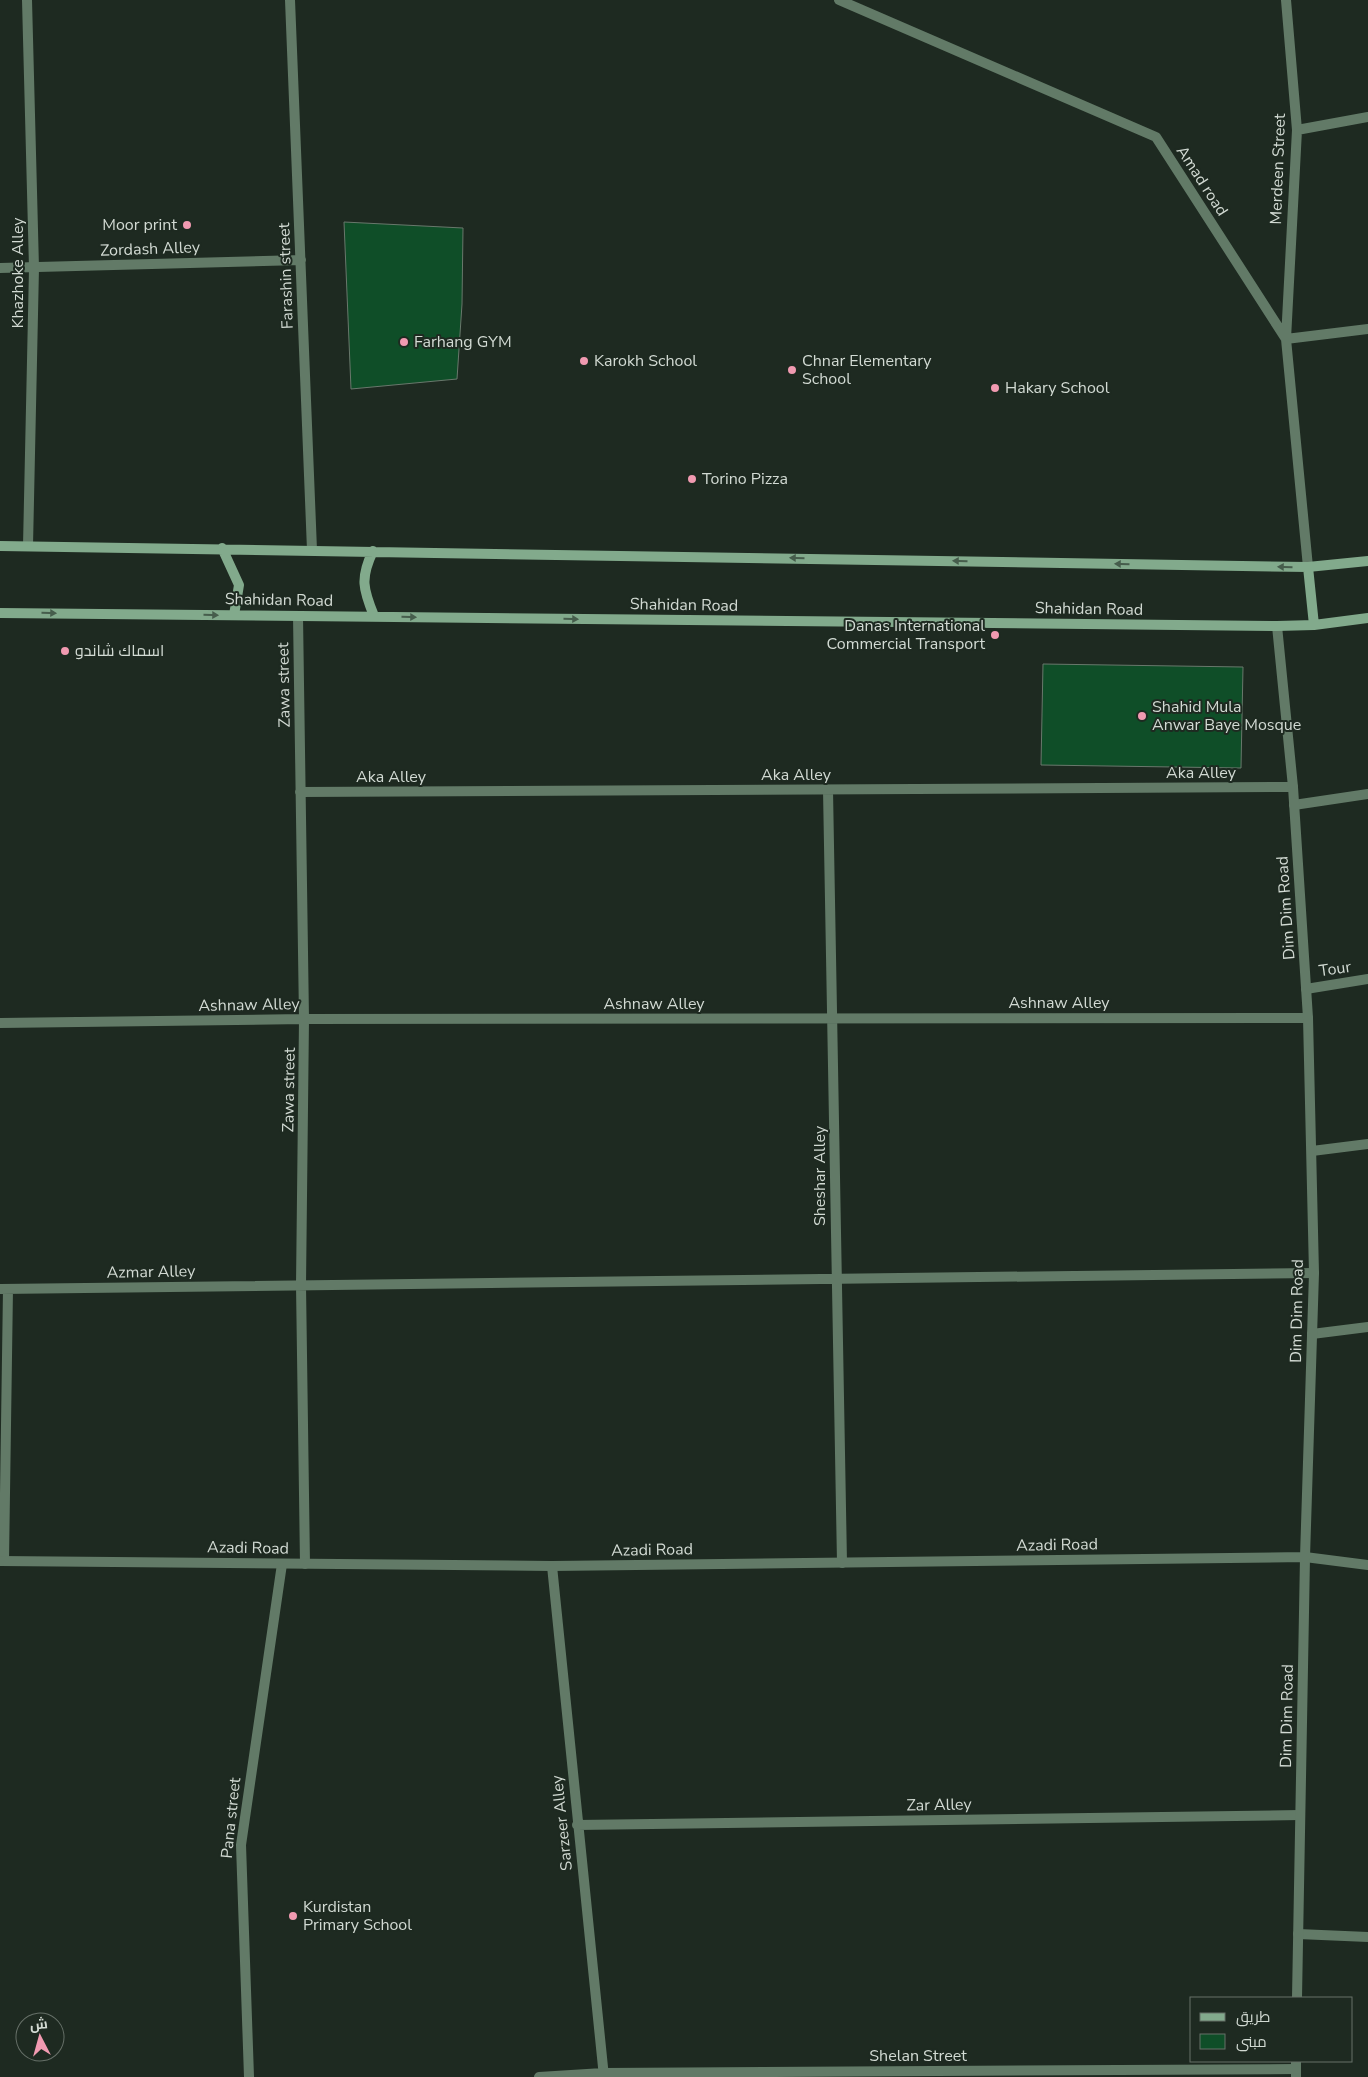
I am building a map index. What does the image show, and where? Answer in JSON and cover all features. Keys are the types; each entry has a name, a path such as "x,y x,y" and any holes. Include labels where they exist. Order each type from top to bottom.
{"main road":[{"path":"0,546 222,548 1308,567 1368,562"},
{"path":"222,548 239,584 234,615"},
{"path":"373,551 363,577 364,592 374,616"},
{"path":"1308,567 1314,625"},
{"name":"Shahidan Road","path":"0,613 1277,626 1314,625 1368,618"}],"street":[{"name":"Khazhoke Alley","path":"27,0 34,268 28,546"},
{"name":"Farashin street","path":"290,0 312,550"},
{"name":"Amad road","path":"839,0 1156,137 1286,339 1308,567"},
{"name":"Merdeen Street","path":"1286,0 1297,130 1286,339"},
{"path":"1297,130 1368,117"},
{"name":"Zordash Alley","path":"0,268 300,260"},
{"path":"1286,339 1368,328"},
{"name":"Zawa street","path":"298,616 304,1019 301,1285 305,1564"},
{"name":"Dim Dim Road","path":"1277,626 1293,788 1308,1018 1314,1273 1305,1557 1297,1997"},
{"name":"Aka Alley","path":"300,792 1293,788"},
{"name":"Sheshar Alley","path":"828,790 834,1019 836,1280 842,1563"},
{"path":"1294,805 1368,794"},
{"name":"Tour","path":"1306,989 1368,980"},
{"name":"Ashnaw Alley","path":"0,1023 304,1019 1308,1018"},
{"path":"1312,1152 1368,1144"},
{"name":"Azmar Alley","path":"4,1289 1314,1273"},
{"path":"2,1561 4,1289"},
{"path":"1312,1334 1368,1327"},
{"name":"Azadi Road","path":"2,1561 552,1566 1305,1557 1368,1565"},
{"name":"Pana street","path":"249,2077 240,1845 282,1564"},
{"name":"Sarzeer Alley","path":"552,1566 577,1826 604,2075"},
{"name":"Zar Alley","path":"577,1826 1300,1814"},
{"path":"1298,1934 1368,1937"},
{"name":"Shelan Street","path":"539,2077 1296,2069"}],"building":[{"name":"Farhang GYM","path":"344,222 463,228 462,304 457,379 351,389"},
{"name":"Shahid Mula Anwar Baye Mosque","path":"1043,664 1243,667 1241,768 1041,765"}],"place":[{"name":"Moor print","path":"187,225"},
{"name":"Farhang GYM","path":"404,342"},
{"name":"Karokh School","path":"584,361"},
{"name":"Chnar Elementary School","path":"792,370"},
{"name":"Hakary School","path":"995,388"},
{"name":"Torino Pizza","path":"692,479"},
{"name":"Danas International Commercial Transport","path":"995,635"},
{"name":"اسماك شاندو","path":"65,651"},
{"name":"Shahid Mula Anwar Baye Mosque","path":"1142,716"},
{"name":"Kurdistan Primary School","path":"293,1916"}]}
